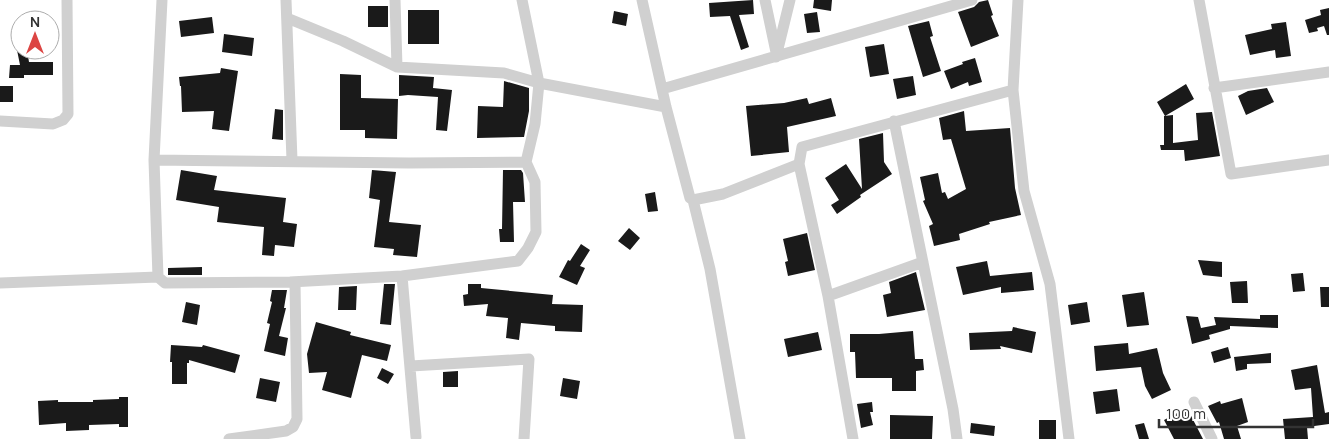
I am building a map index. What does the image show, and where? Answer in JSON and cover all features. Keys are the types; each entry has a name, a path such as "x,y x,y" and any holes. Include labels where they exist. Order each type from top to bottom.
{"street":[{"path":"0,121 53,124 63,120 68,114 67,0"},
{"path":"158,277 154,160 162,0"},
{"path":"286,0 292,160"},
{"path":"395,0 397,66"},
{"path":"0,283 158,277 165,283 295,282 402,276 518,261 528,248 536,232 535,182 526,162 535,124 538,83 522,0"},
{"path":"642,0 666,107 690,198 693,200 710,269 740,439"},
{"path":"765,0 776,57"},
{"path":"776,57 790,0"},
{"path":"662,89 972,0"},
{"path":"1018,0 1013,90 1024,191 1050,284 1068,439"},
{"path":"1198,0 1231,174 1329,160"},
{"path":"287,18 343,40 397,66 504,74 538,83 666,107"},
{"path":"1214,88 1329,72"},
{"path":"854,439 828,296 799,164 802,147 1013,90"},
{"path":"894,121 953,409 957,439"},
{"path":"154,160 292,160 409,163 526,162"},
{"path":"693,200 723,194 799,164"},
{"path":"828,296 923,262"},
{"path":"402,276 416,437"},
{"path":"229,439 286,431 293,427 297,419 295,282"},
{"path":"411,366 529,359 524,439"},
{"path":"1194,402 1212,439"}],"building":[{"path":"753,0 754,14 739,15 749,47 741,50 730,16 710,17 709,3"},
{"path":"814,0 832,0 831,11 813,8"},
{"path":"988,0 993,15 991,16 999,36 971,47 958,12"},
{"path":"368,6 388,6 388,27 368,27"},
{"path":"1329,8 1329,35 1327,35 1324,26 1317,28 1318,31 1309,33 1305,20 1321,15 1320,10"},
{"path":"408,10 439,10 439,44 408,44"},
{"path":"614,11 628,14 626,26 612,23"},
{"path":"817,12 820,32 807,33 804,14"},
{"path":"212,17 214,33 181,37 179,21"},
{"path":"929,21 933,36 930,37 941,71 923,77 908,26"},
{"path":"1286,22 1291,56 1276,58 1275,50 1250,55 1245,35 1272,29 1271,24"},
{"path":"224,34 254,38 252,56 222,52"},
{"path":"884,44 889,74 870,77 865,47"},
{"path":"975,58 982,82 969,86 968,82 951,89 944,71"},
{"path":"19,60 53,62 53,75 24,75 24,78 9,78 10,65 20,65"},
{"path":"221,68 238,71 229,131 212,129 214,111 182,112 179,77 220,73"},
{"path":"340,74 361,75 361,98 398,99 397,139 365,138 365,130 340,130"},
{"path":"399,75 434,77 433,88 452,90 447,131 436,130 438,97 399,96"},
{"path":"913,76 916,95 897,99 893,79"},
{"path":"504,81 529,88 529,111 524,137 477,138 478,106 503,107"},
{"path":"1186,84 1194,99 1165,116 1157,102"},
{"path":"0,86 13,86 13,102 0,102"},
{"path":"1267,88 1274,102 1246,115 1238,96 1248,91"},
{"path":"807,98 809,104 831,98 836,116 787,127 789,152 751,156 746,106 784,103"},
{"path":"275,109 283,110 283,140 272,139"},
{"path":"964,111 966,131 1010,128 1015,188 1021,215 989,222 990,224 959,234 960,240 934,246 929,226 933,224 923,201 925,200 920,177 938,173 942,193 945,192 948,199 966,189 951,139 943,140 939,118"},
{"path":"1212,112 1220,156 1185,161 1184,150 1161,150 1160,145 1164,145 1164,116 1173,115 1173,143 1198,140 1196,113"},
{"path":"883,133 884,162 892,174 860,195 861,197 837,214 831,205 839,200 825,178 846,164 862,189 859,139"},
{"path":"181,170 217,176 214,190 286,198 283,222 297,224 294,247 275,245 274,256 262,255 264,227 217,222 219,207 176,200"},
{"path":"372,170 396,172 389,222 421,225 417,257 393,255 394,249 374,247 380,200 369,198"},
{"path":"503,170 521,170 523,173 525,202 513,202 514,242 500,242 499,229 502,229"},
{"path":"655,192 658,211 648,212 645,194"},
{"path":"629,228 640,238 630,250 618,241"},
{"path":"807,233 815,270 788,276 785,262 788,261 783,239"},
{"path":"581,244 590,250 580,266 585,268 577,285 559,277 568,260 570,261"},
{"path":"1198,260 1222,262 1222,277 1203,275"},
{"path":"987,261 990,276 1032,272 1034,290 1001,293 1001,287 963,295 956,267"},
{"path":"202,267 202,275 168,275 168,268"},
{"path":"916,272 925,310 887,317 883,295 891,293 889,282"},
{"path":"1303,273 1305,291 1293,292 1291,274"},
{"path":"1247,281 1248,303 1232,303 1230,282"},
{"path":"384,284 395,284 391,325 380,324"},
{"path":"468,284 481,284 481,288 553,295 552,304 583,305 582,332 555,331 555,326 521,323 519,340 506,338 508,318 486,316 488,304 464,306 463,295 468,294"},
{"path":"357,286 356,310 338,310 339,287"},
{"path":"1320,287 1329,287 1329,307 1321,307"},
{"path":"272,290 287,290 284,308 286,308 279,336 288,338 285,356 264,351 270,324 267,323 272,302 270,301"},
{"path":"1144,292 1149,325 1127,327 1122,295"},
{"path":"186,302 200,305 197,325 182,322"},
{"path":"1087,302 1090,322 1071,325 1068,305"},
{"path":"1260,315 1278,315 1278,328 1230,326 1230,329 1209,335 1210,339 1192,344 1186,316 1198,317 1201,328 1216,325 1214,317 1260,319"},
{"path":"316,322 351,332 350,335 391,345 387,361 362,355 351,398 322,390 327,372 309,373 307,354"},
{"path":"1013,327 1036,332 1032,353 1000,346 1001,349 970,350 969,333 1012,331"},
{"path":"913,331 915,359 923,359 924,370 916,371 916,391 892,391 892,378 856,378 855,352 850,352 850,334"},
{"path":"818,332 822,350 788,357 784,339"},
{"path":"1128,343 1129,354 1157,348 1163,373 1171,390 1152,399 1145,386 1141,367 1096,371 1094,346"},
{"path":"171,345 202,347 203,345 240,355 235,373 189,360 189,363 187,363 187,384 172,384"},
{"path":"1228,347 1231,358 1214,363 1211,352"},
{"path":"1271,353 1271,363 1247,364 1247,369 1236,371 1234,357"},
{"path":"1317,365 1325,413 1329,412 1329,424 1307,427 1308,439 1285,439 1283,419 1313,417 1311,388 1295,390 1291,370"},
{"path":"382,368 394,374 388,384 377,378"},
{"path":"458,371 458,387 443,387 443,372"},
{"path":"260,378 280,382 276,402 256,398"},
{"path":"563,378 580,381 577,399 560,396"},
{"path":"1117,389 1120,411 1096,414 1093,392"},
{"path":"119,397 128,397 128,427 119,427 119,424 89,425 89,430 66,431 66,423 39,425 38,401 93,402 93,400 119,399"},
{"path":"1242,398 1248,422 1237,426 1241,439 1224,439 1219,422 1217,423 1208,406 1220,401 1221,404"},
{"path":"872,402 873,412 870,412 873,425 861,428 857,404"},
{"path":"1187,408 1203,439 1174,439 1164,420"},
{"path":"890,415 933,416 932,439 890,439"},
{"path":"1039,420 1056,420 1056,439 1039,439"},
{"path":"971,423 995,426 994,436 970,433"},
{"path":"1144,423 1149,439 1139,439 1135,425"}]}
